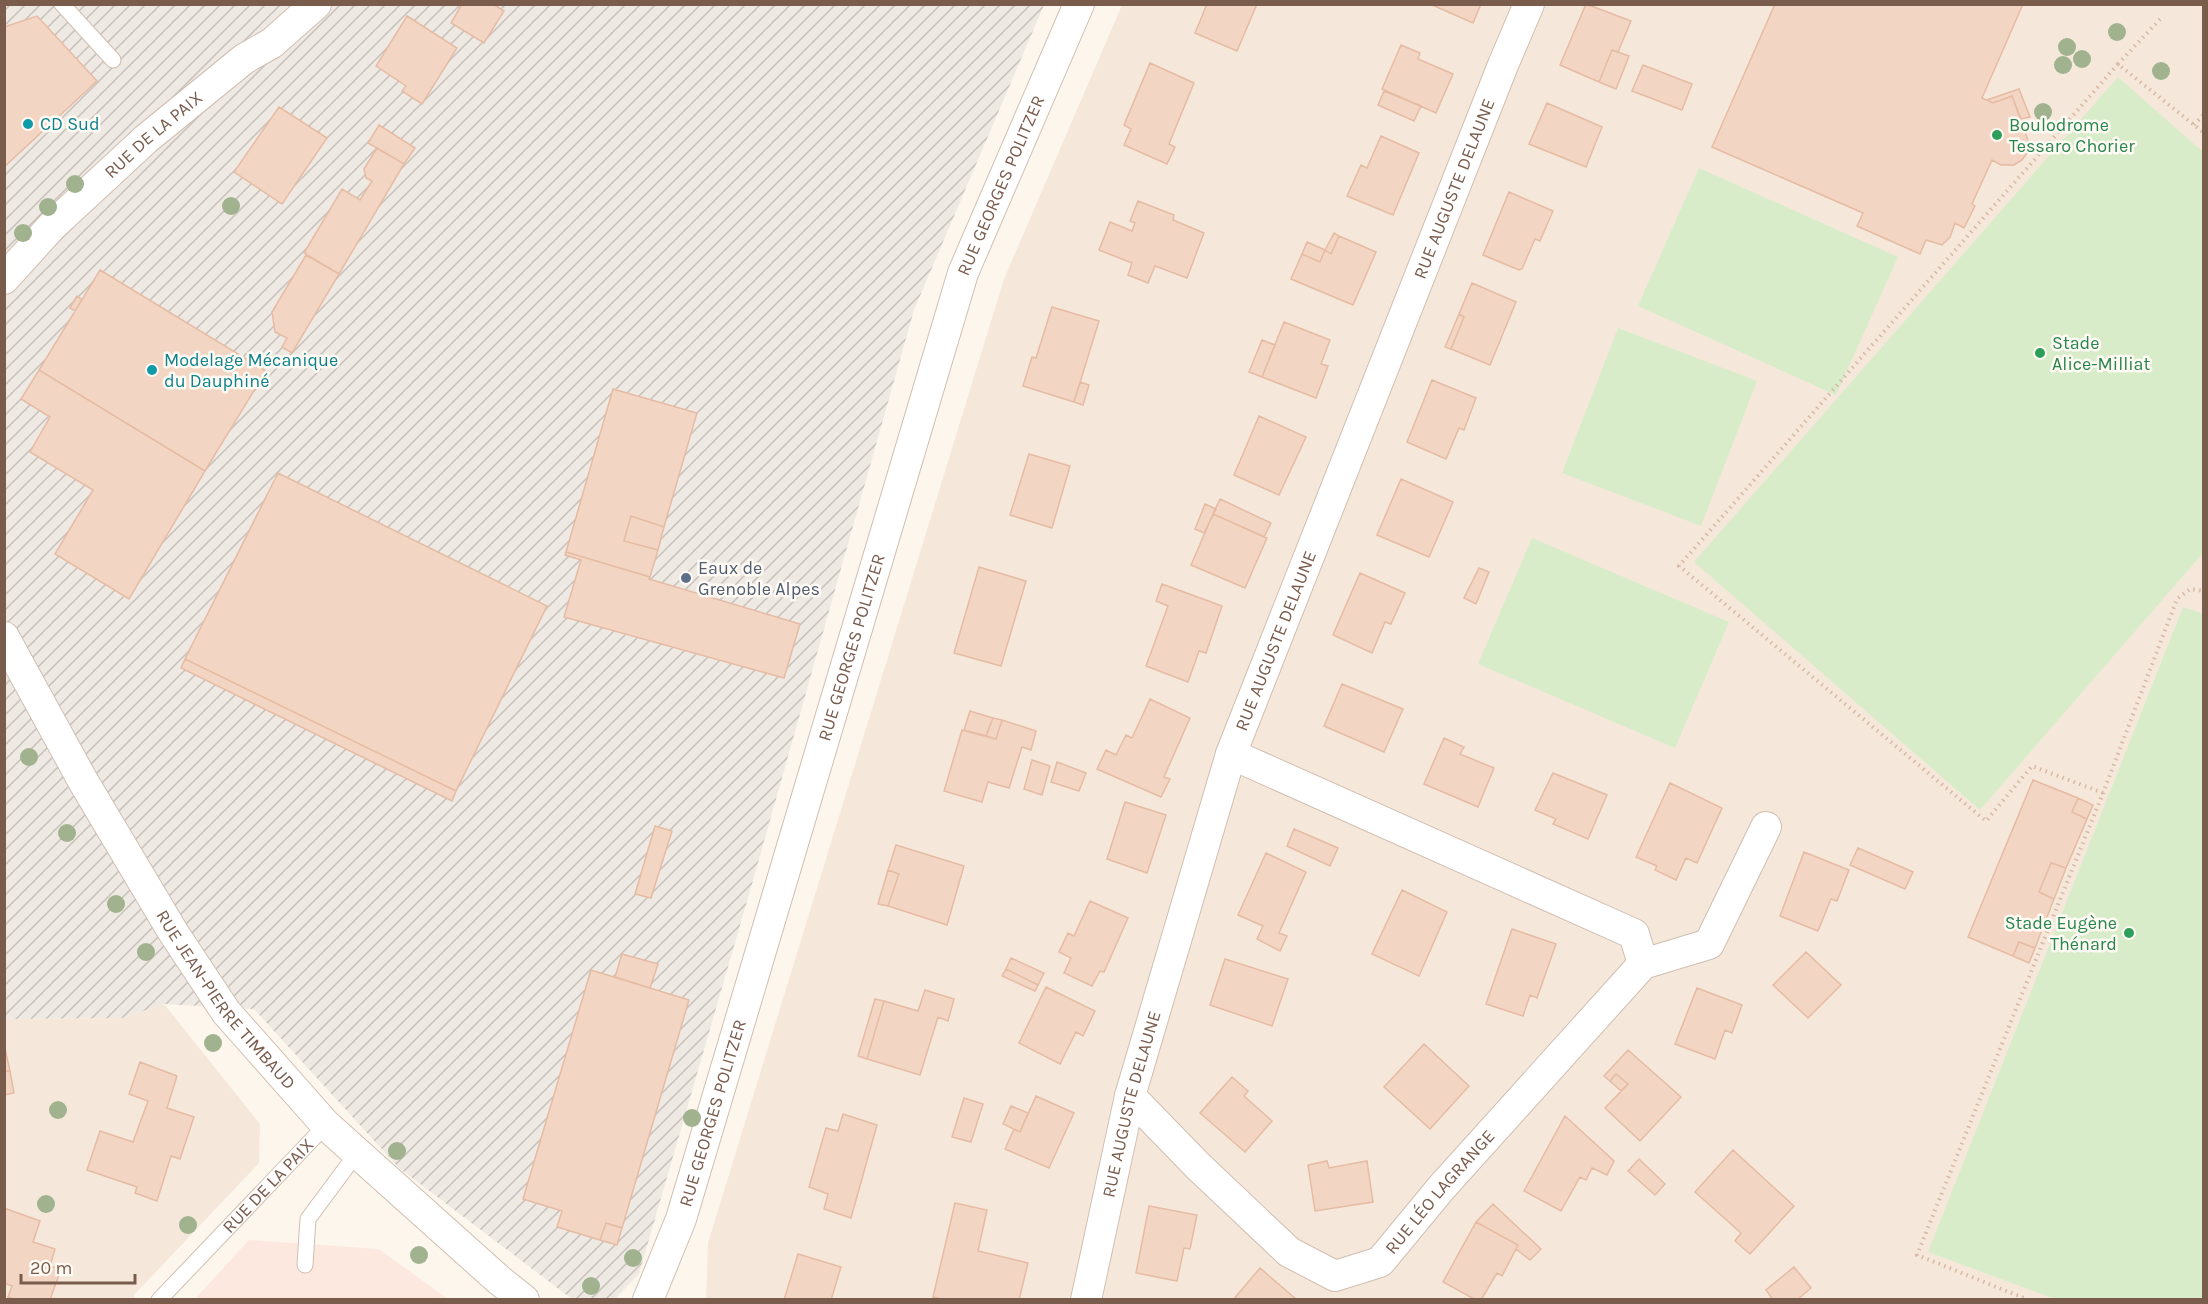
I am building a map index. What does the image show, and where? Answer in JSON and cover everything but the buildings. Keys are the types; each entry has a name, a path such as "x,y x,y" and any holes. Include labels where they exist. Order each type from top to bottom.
{"street":[{"name":"RUE DE LA PAIX","path":"4,279 52,226 146,139 244,58 272,43 316,4"},
{"name":"RUE GEORGES POLITZER","path":"648,1299 681,1219 963,273 1079,4"},
{"name":"RUE AUGUSTE DELAUNE","path":"1086,1299 1130,1096 1231,754 1529,4"},
{"name":"RUE JEAN-PIERRE TIMBAUD","path":"4,637 83,781 173,932 226,1012 326,1125 499,1280 524,1299"},
{"path":"1231,754 1634,934 1643,964 1709,944 1766,827"},
{"name":"RUE LÉO LAGRANGE","path":"1130,1096 1198,1166 1289,1252 1335,1276 1380,1262 1442,1187 1643,964"}],"lane":[{"path":"62,4 113,60"},
{"name":"RUE DE LA PAIX","path":"159,1299 326,1125"},
{"path":"305,1265 308,1219 357,1153"}],"path":[{"path":"2103,793 2032,766 1986,820 1679,566 2118,64 2163,16"},
{"path":"2118,64 2204,133"},
{"path":"2194,125 2204,114"},
{"path":"2029,1299 1917,1255 2103,793 2177,599 2190,590 2204,591"}],"shaded area":[{"path":"4,5 1044,5 914,310 639,1274 615,1299 572,1299 399,1168 254,1009 164,1004 122,1018 5,1019"},
{"path":"1122,5 2203,5 2203,1299 706,1300 708,1243 1004,279"},
{"path":"164,1004 260,1124 259,1163 134,1295 135,1299 5,1299 4,1019 122,1018"},
{"path":"249,1240 379,1249 448,1299 194,1300"}],"green space":[{"name":"Stade Alice-Milliat","path":"2118,77 2203,152 2203,553 1980,810 1694,562"},
{"path":"1699,168 1898,257 1836,395 1638,306"},
{"path":"1618,328 1757,381 1701,526 1562,473"},
{"path":"1532,538 1729,622 1675,748 1478,664"},
{"name":"Stade Eugène Thénard","path":"2183,607 2204,614 2203,1299 2055,1299 1928,1252"}],"place":[{"name":"CD Sud","path":"28,124"},
{"name":"Boulodrome Tessaro Chorier","path":"1997,135"},
{"name":"Stade Alice-Milliat","path":"2040,353"},
{"name":"Modelage Mécanique du Dauphiné","path":"152,370"},
{"name":"Eaux de Grenoble Alpes","path":"686,578"},
{"name":"Stade Eugène Thénard","path":"2129,933"}]}
